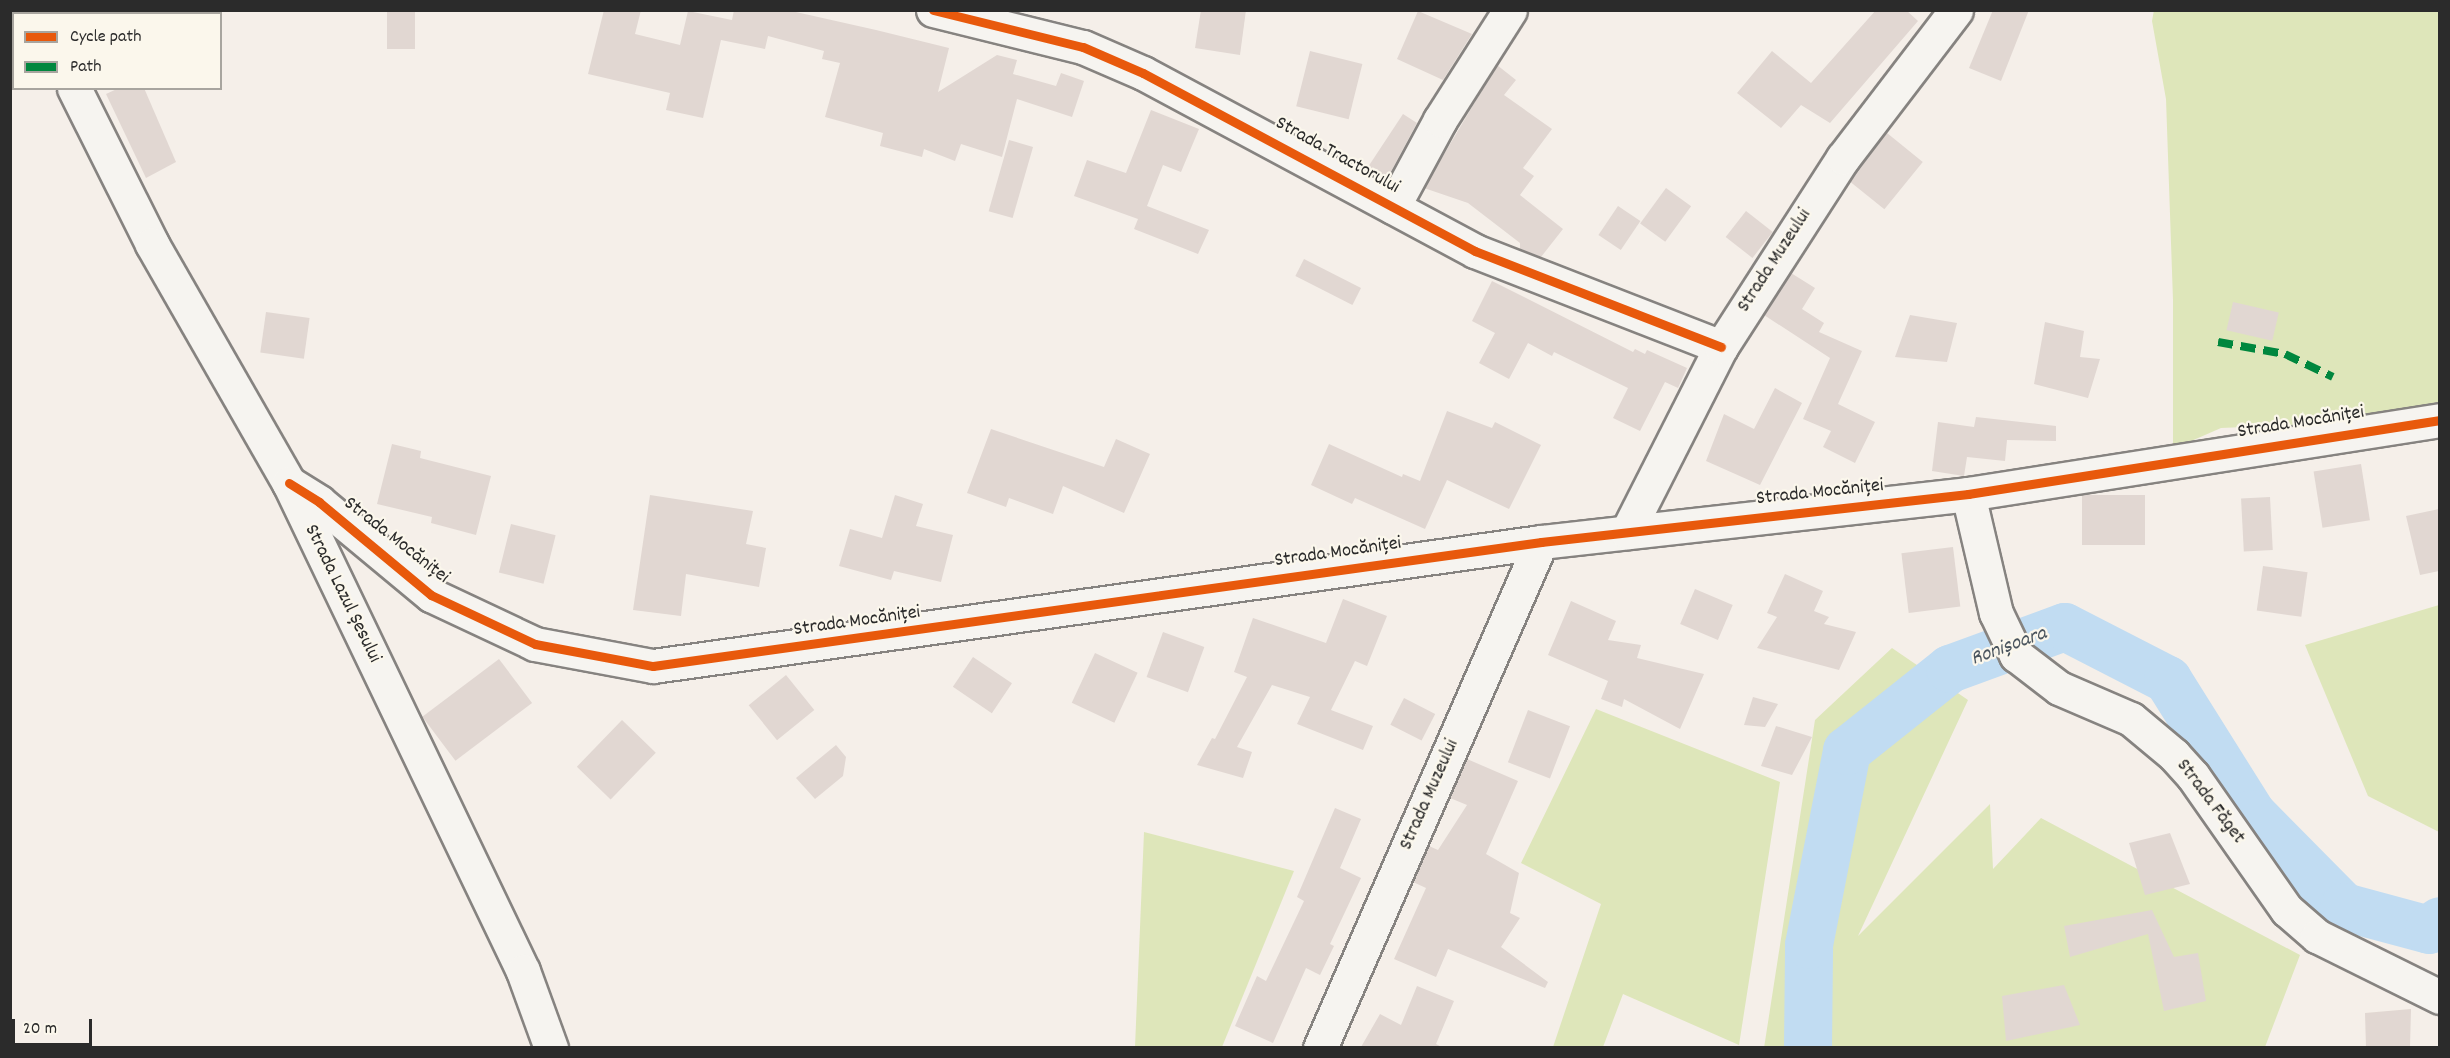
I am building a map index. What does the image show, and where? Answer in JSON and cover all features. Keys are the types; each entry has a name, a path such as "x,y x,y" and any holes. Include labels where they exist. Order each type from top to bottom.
{"street":[{"name":"Strada Tractorului","path":"933,10 1083,47 1143,73 1475,251 1721,346"},
{"path":"1393,207 1440,120 1510,10"},
{"name":"Strada Muzeului","path":"1627,532 1721,346 1843,158 1956,10"},
{"name":"Strada Lazul Șesului","path":"75,90 152,244 289,483 524,971 551,1047"},
{"name":"Strada Mocăniței","path":"289,483 319,502 431,595 535,644 653,666 1541,542 1968,494 2439,420"},
{"name":"Strada Făget","path":"1968,494 1996,613 2016,655 2059,688 2131,719 2174,755 2193,776 2287,910 2317,936 2439,997"},
{"name":"Strada Muzeului","path":"1320,1047 1541,542"}],"green space":[{"path":"2154,10 2439,11 2439,402 2271,433 2244,427 2221,428 2173,449 2173,300 2166,99 2152,21"},
{"path":"2440,605 2439,832 2368,796 2305,645"},
{"path":"1892,648 1968,700 1858,936 1990,804 1993,869 2041,818 2300,955 2265,1047 1764,1048 1815,720"},
{"path":"1596,709 1780,782 1739,1045 1623,994 1603,1047 1553,1047 1601,904 1521,863"},
{"path":"1144,832 1294,871 1222,1047 1135,1047"}],"building":[{"path":"387,10 415,10 415,49 387,49"},
{"path":"604,10 641,10 635,34 680,45 688,11 732,20 734,10 787,10 876,30 949,48 938,92 997,55 1017,60 1013,74 1056,86 1061,73 1084,81 1072,117 1017,99 1002,157 961,144 955,161 924,149 922,157 880,146 883,133 825,117 840,63 822,59 824,51 768,36 765,49 721,40 703,118 666,110 670,93 588,74"},
{"path":"1201,10 1246,10 1240,55 1195,48"},
{"path":"1876,10 1906,10 1918,21 1830,123 1801,105 1781,128 1737,93 1772,51 1811,83"},
{"path":"1993,10 2029,10 2001,81 1969,68"},
{"path":"1418,11 1472,34 1443,80 1397,59"},
{"path":"1310,51 1362,64 1349,119 1296,106"},
{"path":"1497,65 1516,80 1504,95 1552,129 1523,168 1534,176 1520,195 1563,229 1541,257 1520,249 1520,243 1468,203 1424,188"},
{"path":"115,90 145,90 176,162 146,178 106,94"},
{"path":"1151,110 1199,129 1181,172 1163,165 1147,206 1209,230 1198,254 1134,229 1138,219 1074,196 1087,160 1126,173"},
{"path":"1403,114 1417,123 1387,179 1368,167"},
{"path":"1887,133 1923,162 1884,209 1849,180"},
{"path":"1009,140 1033,147 1013,218 989,211"},
{"path":"1666,188 1691,206 1665,242 1640,224"},
{"path":"1618,206 1640,221 1621,250 1598,235"},
{"path":"1746,211 1773,232 1752,258 1726,237"},
{"path":"1304,259 1361,288 1352,305 1295,276"},
{"path":"1791,273 1815,288 1802,309 1824,323 1819,332 1862,351 1838,404 1875,422 1855,463 1823,447 1831,431 1803,419 1830,358 1764,315"},
{"path":"1492,281 1633,352 1635,349 1645,354 1647,350 1687,368 1678,388 1665,382 1640,431 1613,418 1628,388 1554,352 1552,356 1528,343 1509,379 1479,363 1495,333 1472,321"},
{"path":"2233,302 2279,313 2272,341 2226,330"},
{"path":"266,312 310,318 304,359 260,353"},
{"path":"1910,315 1957,323 1947,362 1895,357"},
{"path":"2045,322 2084,331 2080,357 2100,359 2088,398 2034,384"},
{"path":"1775,388 1802,403 1760,485 1706,461 1724,414 1754,429"},
{"path":"1447,411 1492,428 1495,422 1541,445 1509,509 1447,480 1425,529 1355,498 1352,504 1311,485 1329,444 1402,477 1403,474 1420,481"},
{"path":"1976,417 2056,426 2056,441 2007,440 2005,461 1967,457 1964,476 1932,471 1938,422 1974,427"},
{"path":"991,429 1104,467 1116,439 1150,454 1124,513 1063,486 1053,514 1009,498 1006,507 967,493"},
{"path":"392,444 421,451 420,458 491,476 476,535 431,523 432,517 377,504"},
{"path":"2361,464 2370,520 2323,528 2314,472"},
{"path":"650,495 753,511 746,544 766,548 759,587 686,574 681,616 633,610"},
{"path":"895,495 923,504 916,526 953,535 941,582 894,571 891,580 839,566 850,529 882,538"},
{"path":"2082,495 2145,495 2145,545 2082,545"},
{"path":"2270,497 2273,550 2244,551 2241,499"},
{"path":"2439,509 2439,571 2420,575 2406,516"},
{"path":"511,524 556,535 544,584 499,573"},
{"path":"1953,547 1960,607 1909,613 1901,553"},
{"path":"2263,566 2308,572 2301,617 2257,611"},
{"path":"1785,574 1823,591 1814,611 1829,617 1824,624 1856,632 1839,670 1757,648 1777,617 1767,613"},
{"path":"1695,589 1733,605 1718,640 1680,624"},
{"path":"1343,599 1387,616 1367,666 1355,661 1331,710 1373,726 1363,750 1297,724 1310,697 1272,685 1237,747 1252,752 1243,778 1197,765 1212,738 1215,739 1247,677 1234,672 1253,618 1326,643"},
{"path":"1571,601 1616,621 1608,640 1641,645 1637,658 1704,674 1680,729 1624,699 1622,707 1601,699 1608,681 1548,655"},
{"path":"1163,632 1204,647 1188,692 1147,677"},
{"path":"1095,653 1138,673 1114,723 1072,703"},
{"path":"973,657 1012,683 992,713 953,687"},
{"path":"499,659 532,703 455,761 422,717"},
{"path":"786,675 814,710 777,740 749,705"},
{"path":"1753,697 1778,704 1765,727 1744,725"},
{"path":"1404,698 1435,714 1422,741 1390,725"},
{"path":"1528,710 1570,726 1550,778 1508,762"},
{"path":"622,720 656,753 611,799 577,767"},
{"path":"1776,726 1812,737 1792,775 1761,766"},
{"path":"836,745 846,757 843,776 815,799 796,778"},
{"path":"1467,759 1518,781 1486,854 1519,873 1510,913 1520,918 1501,947 1548,982 1545,988 1448,949 1436,977 1394,959 1426,888 1413,882 1429,846 1438,850 1467,805 1450,798"},
{"path":"1335,808 1361,819 1340,868 1361,878 1330,944 1334,946 1320,975 1306,968 1273,1043 1235,1026 1257,976 1266,981 1304,901 1297,897"},
{"path":"2170,833 2190,884 2145,895 2129,843"},
{"path":"2152,910 2174,957 2198,953 2206,1001 2164,1011 2148,934 2070,957 2064,926"},
{"path":"2064,985 2080,1025 2006,1041 2002,996"},
{"path":"1417,986 1454,1001 1436,1044 1442,1047 1361,1047 1380,1014 1401,1025"},
{"path":"2411,1009 2410,1047 2366,1047 2365,1013"}],"waterway":[{"name":"Ronișoara","path":"1808,1048 1809,945 1847,751 1950,669 2065,627 2168,680 2252,814 2344,907 2429,930 2440,921"}],"marked path":[{"path":"2218,342 2285,354 2333,377"}],"cycle path":[{"path":"933,10 1083,47 1143,73 1475,251 1721,347"},
{"path":"289,483 319,502 431,595 535,644 653,666 1541,542 1968,494 2440,420"}]}
